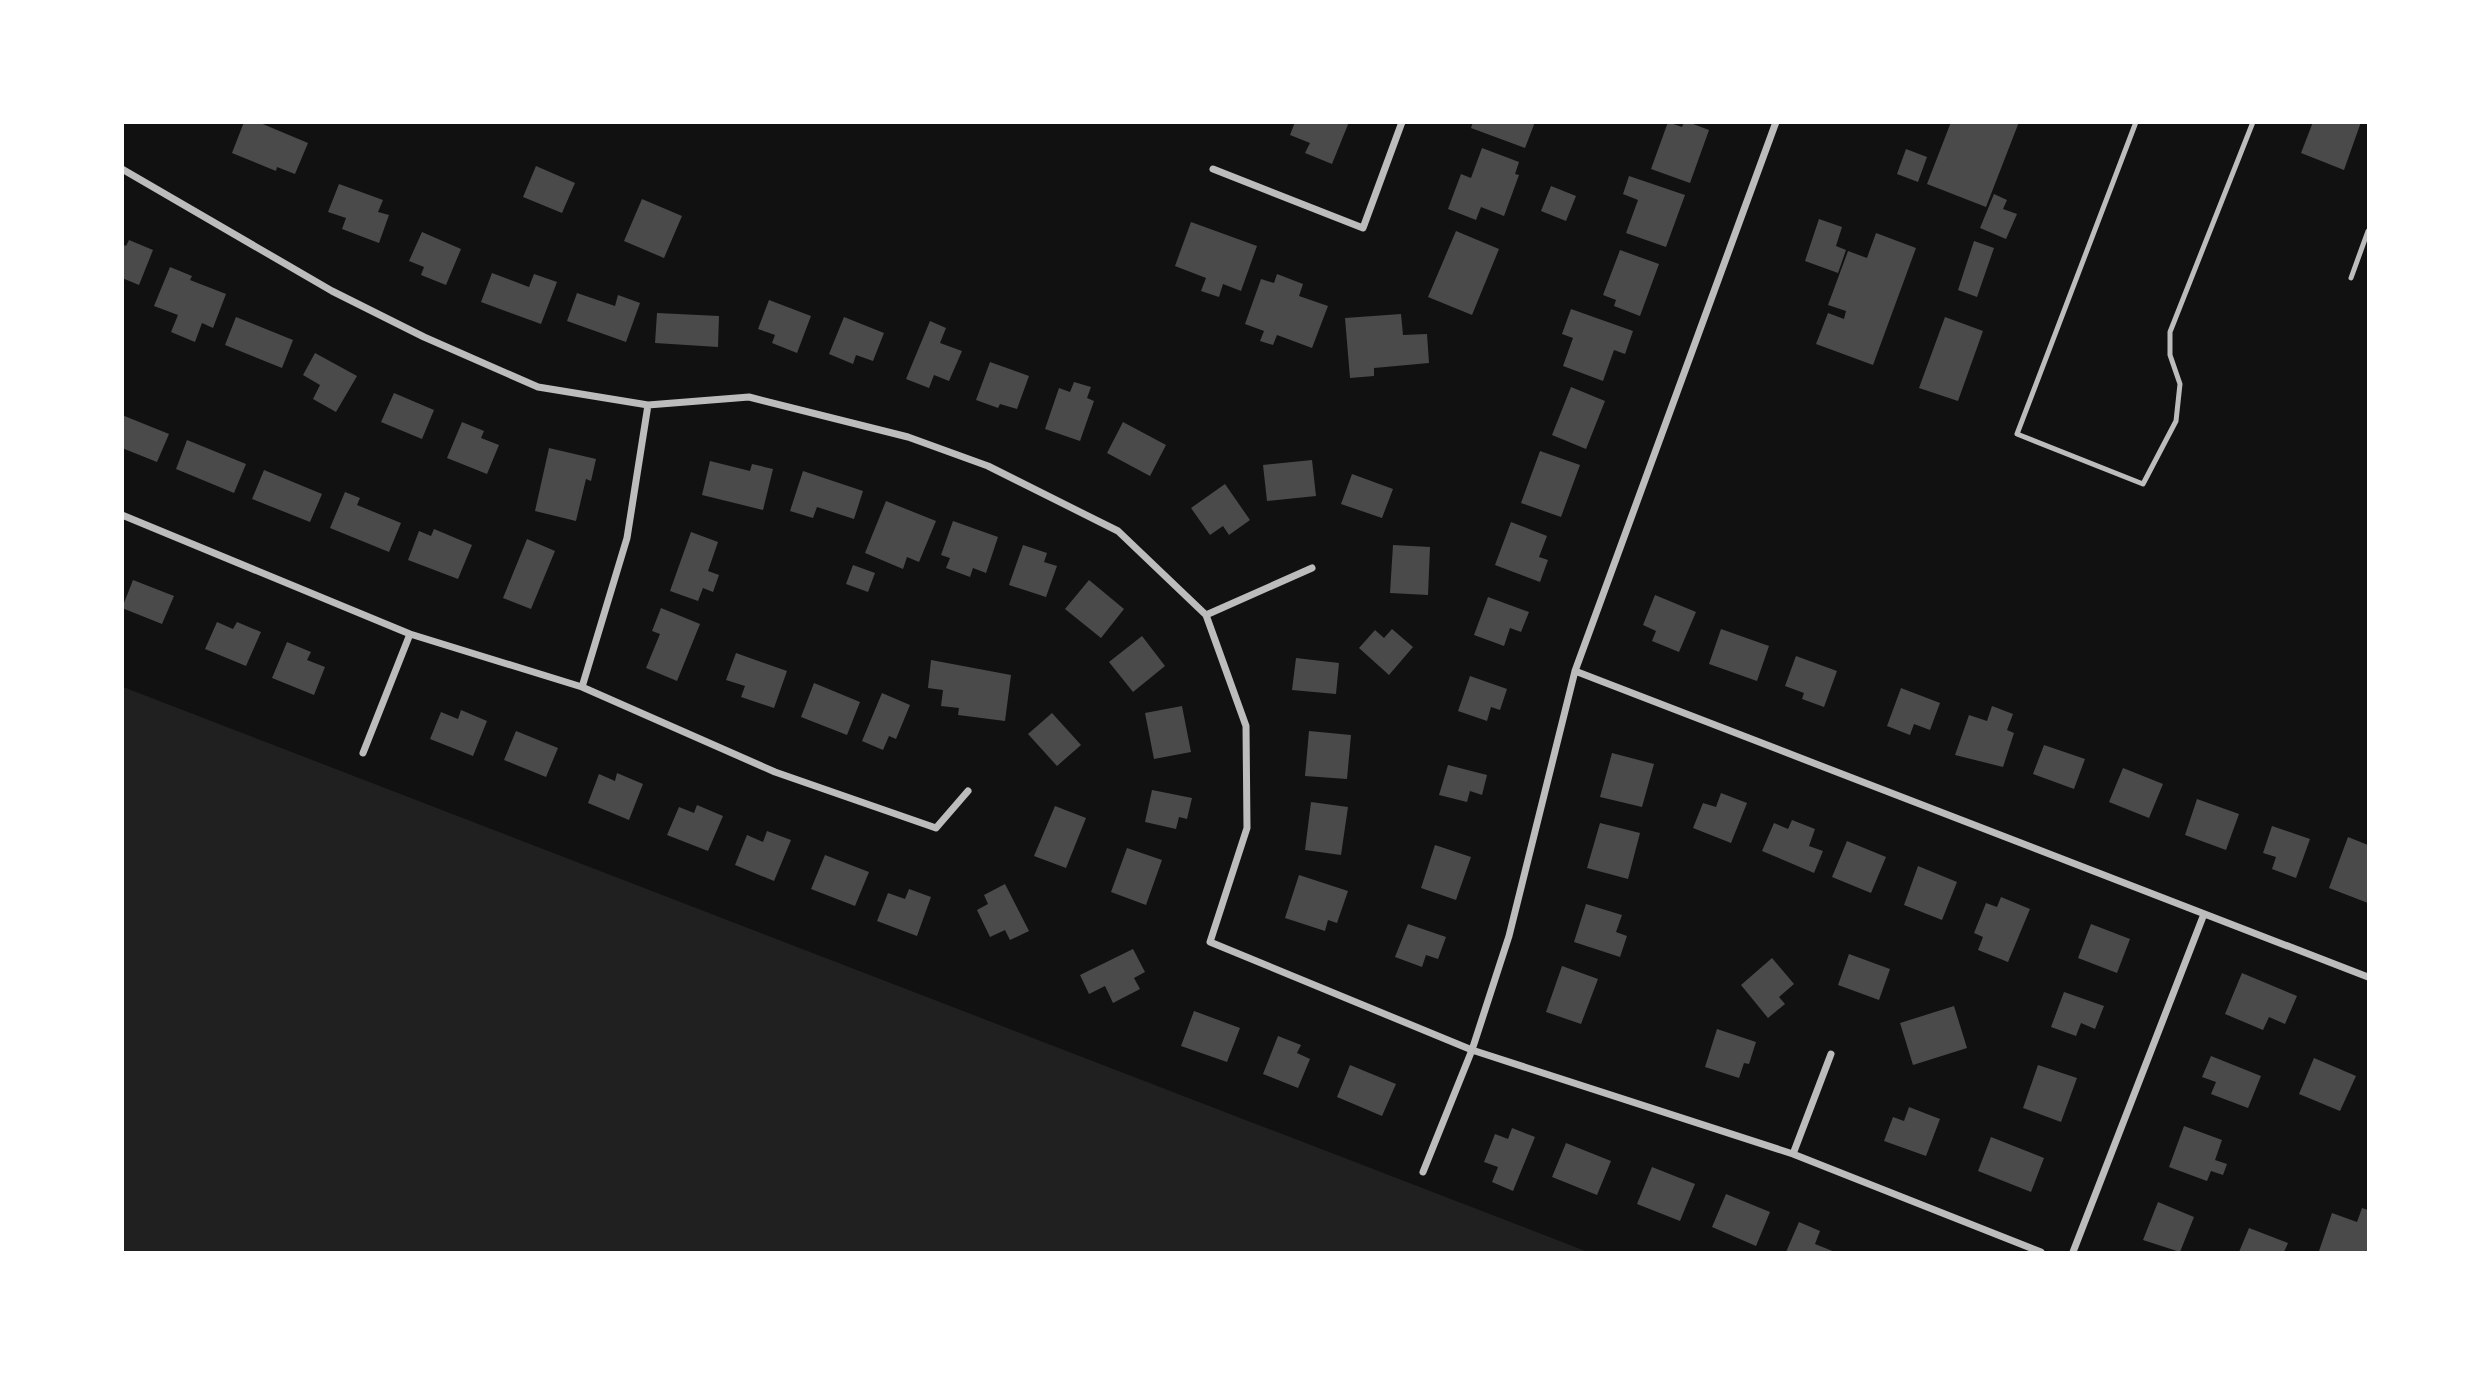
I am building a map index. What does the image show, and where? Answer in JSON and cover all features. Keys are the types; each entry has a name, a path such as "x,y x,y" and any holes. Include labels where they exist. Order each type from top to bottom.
{"street":[{"path":"1213,169 1363,229 1402,122"},
{"path":"1423,1172 1472,1050 1509,936 1575,671 1776,122"},
{"path":"122,169 332,291 424,337 538,387 648,405 749,397 908,437 988,466 1118,531 1206,615 1246,726 1247,828 1210,942 1472,1050 1793,1154 2041,1252"},
{"path":"582,687 627,538 648,405"},
{"path":"122,515 410,634 582,687 775,772 936,828 968,791"},
{"path":"1206,615 1312,568"},
{"path":"363,753 410,634"},
{"path":"1575,671 2368,977"},
{"path":"2073,1252 2204,914"},
{"path":"1793,1154 1830,1054"}],"lane":[{"path":"2136,122 2017,434 2143,484 2176,421 2180,384 2170,355 2169,332 2253,122"},
{"path":"2351,278 2368,231"}],"shaded area":[{"path":"123,687 1588,1252 123,1252"}],"building":[{"path":"244,122 258,122 308,143 295,174 277,167 276,171 232,153"},
{"path":"1295,122 1349,122 1332,164 1305,153 1310,143 1290,135"},
{"path":"1473,122 1535,122 1525,148 1471,128"},
{"path":"1668,122 1682,127 1684,122 1688,122 1709,130 1690,183 1651,169"},
{"path":"1951,122 2019,122 1986,207 1927,184"},
{"path":"2313,122 2361,122 2344,170 2301,153"},
{"path":"1482,148 1519,162 1515,174 1519,175 1504,216 1481,207 1476,220 1448,209 1461,174 1471,178"},
{"path":"1906,149 1927,157 1918,182 1897,174"},
{"path":"536,166 575,183 562,213 523,197"},
{"path":"1629,176 1685,195 1666,247 1626,233 1638,200 1623,194"},
{"path":"339,184 383,200 378,212 389,215 379,243 342,229 346,218 328,212"},
{"path":"1551,186 1576,196 1566,221 1541,211"},
{"path":"1994,194 2007,200 2003,209 2017,214 2006,239 1980,228"},
{"path":"642,199 682,216 664,258 624,241"},
{"path":"1819,219 1842,227 1836,246 1846,250 1838,273 1805,261"},
{"path":"1191,222 1257,246 1241,291 1223,284 1219,297 1201,291 1206,278 1175,266"},
{"path":"1456,231 1499,249 1472,315 1428,297"},
{"path":"422,232 461,249 446,285 421,275 424,267 409,261"},
{"path":"1876,233 1916,248 1873,365 1816,344 1828,313 1844,319 1846,311 1828,305 1848,251 1867,258"},
{"path":"129,240 153,250 139,285 122,278 122,244 126,246"},
{"path":"1974,241 1994,248 1977,297 1958,290"},
{"path":"1620,250 1659,264 1640,316 1614,306 1616,300 1603,295"},
{"path":"170,267 192,276 190,280 226,294 213,328 202,323 195,342 171,332 178,315 154,306"},
{"path":"492,273 529,287 534,274 557,282 541,324 481,302"},
{"path":"1277,274 1303,284 1299,296 1328,306 1312,348 1277,335 1273,345 1260,341 1264,331 1245,324 1261,279 1274,283"},
{"path":"577,293 615,306 618,295 640,303 626,342 567,321"},
{"path":"769,300 811,316 797,353 772,343 775,335 758,329"},
{"path":"1571,309 1633,331 1625,354 1614,350 1603,381 1563,366 1573,338 1562,334"},
{"path":"657,313 719,316 718,347 655,343"},
{"path":"1401,314 1403,335 1427,334 1429,363 1374,368 1374,376 1350,378 1345,318"},
{"path":"236,317 293,340 282,368 225,345"},
{"path":"844,317 884,333 873,361 856,355 853,364 829,354"},
{"path":"1945,317 1983,331 1958,401 1919,388"},
{"path":"930,321 946,328 940,343 962,351 949,381 934,375 929,388 906,379"},
{"path":"315,353 357,376 336,412 313,399 320,385 303,375"},
{"path":"990,362 1029,376 1017,409 1000,404 998,408 976,400"},
{"path":"1074,382 1091,387 1087,398 1094,401 1080,441 1045,429 1059,388 1070,392"},
{"path":"1571,387 1605,401 1586,449 1552,435"},
{"path":"394,393 434,410 422,439 381,422"},
{"path":"122,415 169,434 157,462 122,448"},
{"path":"462,422 484,431 481,438 499,445 487,474 447,458"},
{"path":"1123,422 1166,445 1150,476 1107,453"},
{"path":"187,440 246,464 234,493 176,469"},
{"path":"549,448 596,459 591,481 586,479 576,521 535,511"},
{"path":"1540,451 1580,465 1561,517 1521,503"},
{"path":"1312,460 1316,496 1267,501 1263,465"},
{"path":"710,461 750,471 752,464 773,469 763,510 702,495"},
{"path":"264,470 322,494 310,522 252,499"},
{"path":"803,471 863,491 854,519 817,507 813,518 790,511"},
{"path":"1352,474 1393,489 1382,518 1341,504"},
{"path":"1225,484 1250,520 1229,535 1223,526 1210,535 1191,508"},
{"path":"345,492 360,498 357,505 401,523 389,552 330,528"},
{"path":"886,501 936,521 919,562 907,557 903,569 865,553"},
{"path":"953,521 998,537 986,573 973,568 970,577 946,568 950,558 941,555"},
{"path":"1511,522 1547,536 1539,557 1548,560 1540,582 1495,565"},
{"path":"434,529 472,545 458,579 408,560 419,531 431,536"},
{"path":"691,532 718,542 708,571 719,575 713,592 703,588 698,601 670,591"},
{"path":"527,539 555,551 531,609 503,598"},
{"path":"1023,545 1047,553 1044,562 1057,566 1046,597 1009,585"},
{"path":"1393,545 1430,547 1428,595 1390,593"},
{"path":"853,565 875,573 868,592 846,584"},
{"path":"133,580 174,596 162,624 122,608"},
{"path":"1089,580 1124,609 1101,638 1065,609"},
{"path":"1655,595 1696,612 1679,652 1652,641 1656,631 1643,625"},
{"path":"1488,597 1529,612 1521,632 1510,628 1504,646 1474,635"},
{"path":"661,608 700,624 677,681 646,668 660,634 652,631"},
{"path":"217,622 233,629 237,622 261,632 246,666 205,649"},
{"path":"1392,629 1413,647 1389,675 1359,648 1375,630 1384,638"},
{"path":"1721,629 1769,646 1757,681 1709,664"},
{"path":"1142,636 1165,666 1133,692 1109,662"},
{"path":"287,642 311,652 307,660 325,667 314,695 272,678"},
{"path":"736,653 787,671 774,708 741,697 745,686 726,680"},
{"path":"1796,656 1837,671 1824,707 1802,699 1804,693 1785,686"},
{"path":"1296,658 1339,663 1336,694 1292,690"},
{"path":"931,660 1011,675 1005,721 958,715 959,708 941,706 943,690 928,688"},
{"path":"1470,676 1507,689 1500,710 1491,707 1487,721 1458,711"},
{"path":"814,683 860,702 847,735 801,717"},
{"path":"1901,688 1940,703 1930,730 1914,724 1910,735 1887,726"},
{"path":"882,693 910,705 896,739 889,736 883,750 862,741"},
{"path":"1182,706 1191,752 1154,759 1145,713"},
{"path":"1992,706 2013,714 2007,730 2014,733 2003,767 1955,755 1969,715 1987,721"},
{"path":"461,710 487,721 473,756 430,739 441,712 458,719"},
{"path":"1052,713 1081,745 1057,766 1028,734"},
{"path":"516,731 558,748 546,777 504,760"},
{"path":"1309,731 1351,735 1347,779 1305,776"},
{"path":"2044,745 2085,759 2074,789 2033,774"},
{"path":"1612,753 1654,764 1642,807 1600,797"},
{"path":"1448,765 1487,775 1482,795 1470,791 1467,802 1439,795"},
{"path":"2123,768 2163,784 2149,818 2109,802"},
{"path":"617,773 643,784 629,820 588,803 599,774 615,781"},
{"path":"1152,790 1192,798 1187,819 1179,817 1176,829 1145,822"},
{"path":"1721,793 1747,803 1731,843 1693,828 1703,803 1716,807"},
{"path":"2197,799 2239,814 2226,850 2185,835"},
{"path":"1311,802 1348,807 1341,855 1305,850"},
{"path":"697,805 723,816 708,851 667,835 679,807 694,813"},
{"path":"1055,806 1086,818 1066,868 1034,856"},
{"path":"1792,820 1815,829 1809,846 1823,851 1814,873 1762,851 1774,823 1788,829"},
{"path":"1600,823 1640,833 1628,879 1587,868"},
{"path":"2272,826 2310,839 2296,878 2272,869 2276,857 2263,853"},
{"path":"767,831 791,840 774,881 735,865 747,835 763,842"},
{"path":"2348,837 2368,845 2368,903 2329,888"},
{"path":"1847,841 1886,857 1871,893 1832,877"},
{"path":"1435,845 1471,857 1456,900 1421,888"},
{"path":"1127,848 1162,860 1146,905 1111,892"},
{"path":"825,855 869,872 855,906 811,889"},
{"path":"1918,866 1957,882 1942,920 1904,905"},
{"path":"1299,875 1348,891 1337,923 1328,920 1325,931 1285,918"},
{"path":"1005,884 1029,931 1010,940 1005,930 990,937 977,910 988,904 984,895"},
{"path":"909,889 931,897 917,936 877,921 888,893 905,899"},
{"path":"2001,897 2030,909 2008,962 1978,950 1983,937 1974,933 1986,903 1997,907"},
{"path":"1586,904 1622,915 1616,932 1627,936 1620,957 1574,942"},
{"path":"1408,924 1446,937 1438,959 1426,955 1422,967 1395,957"},
{"path":"2091,924 2130,939 2117,973 2078,958"},
{"path":"1133,949 1145,972 1134,978 1140,989 1113,1003 1105,986 1089,994 1080,975"},
{"path":"1849,954 1890,969 1879,1000 1838,985"},
{"path":"1772,958 1794,984 1779,997 1785,1004 1768,1018 1741,985"},
{"path":"1562,966 1598,979 1581,1024 1546,1012"},
{"path":"2242,973 2297,996 2285,1024 2269,1017 2263,1030 2225,1014"},
{"path":"2064,992 2104,1006 2095,1029 2081,1023 2076,1036 2051,1027"},
{"path":"1954,1006 1967,1048 1913,1065 1900,1023"},
{"path":"1194,1011 1240,1028 1227,1062 1181,1046"},
{"path":"1717,1029 1756,1042 1749,1064 1744,1063 1739,1078 1705,1067"},
{"path":"1278,1036 1301,1045 1297,1053 1310,1059 1298,1088 1263,1074"},
{"path":"2211,1056 2261,1076 2248,1108 2211,1094 2216,1082 2202,1077"},
{"path":"2314,1058 2356,1076 2340,1111 2299,1094"},
{"path":"1350,1065 1396,1084 1382,1116 1337,1097"},
{"path":"2038,1065 2077,1078 2061,1122 2023,1108"},
{"path":"1909,1107 1940,1119 1926,1156 1884,1141 1893,1117 1904,1121"},
{"path":"2184,1126 2222,1140 2215,1160 2227,1164 2223,1175 2211,1171 2207,1181 2169,1167"},
{"path":"1512,1128 1535,1137 1513,1191 1492,1182 1498,1167 1484,1162 1495,1134 1508,1139"},
{"path":"1991,1137 2044,1158 2031,1192 1978,1171"},
{"path":"1566,1143 1611,1161 1597,1195 1552,1177"},
{"path":"1652,1167 1695,1184 1680,1221 1637,1204"},
{"path":"1726,1194 1770,1212 1756,1246 1712,1227"},
{"path":"2158,1202 2194,1217 2180,1252 2143,1240"},
{"path":"2362,1208 2368,1210 2368,1252 2319,1251 2332,1213 2357,1222"},
{"path":"1799,1222 1820,1231 1815,1244 1835,1252 1786,1252"},
{"path":"2249,1228 2288,1243 2284,1252 2239,1252"}]}
